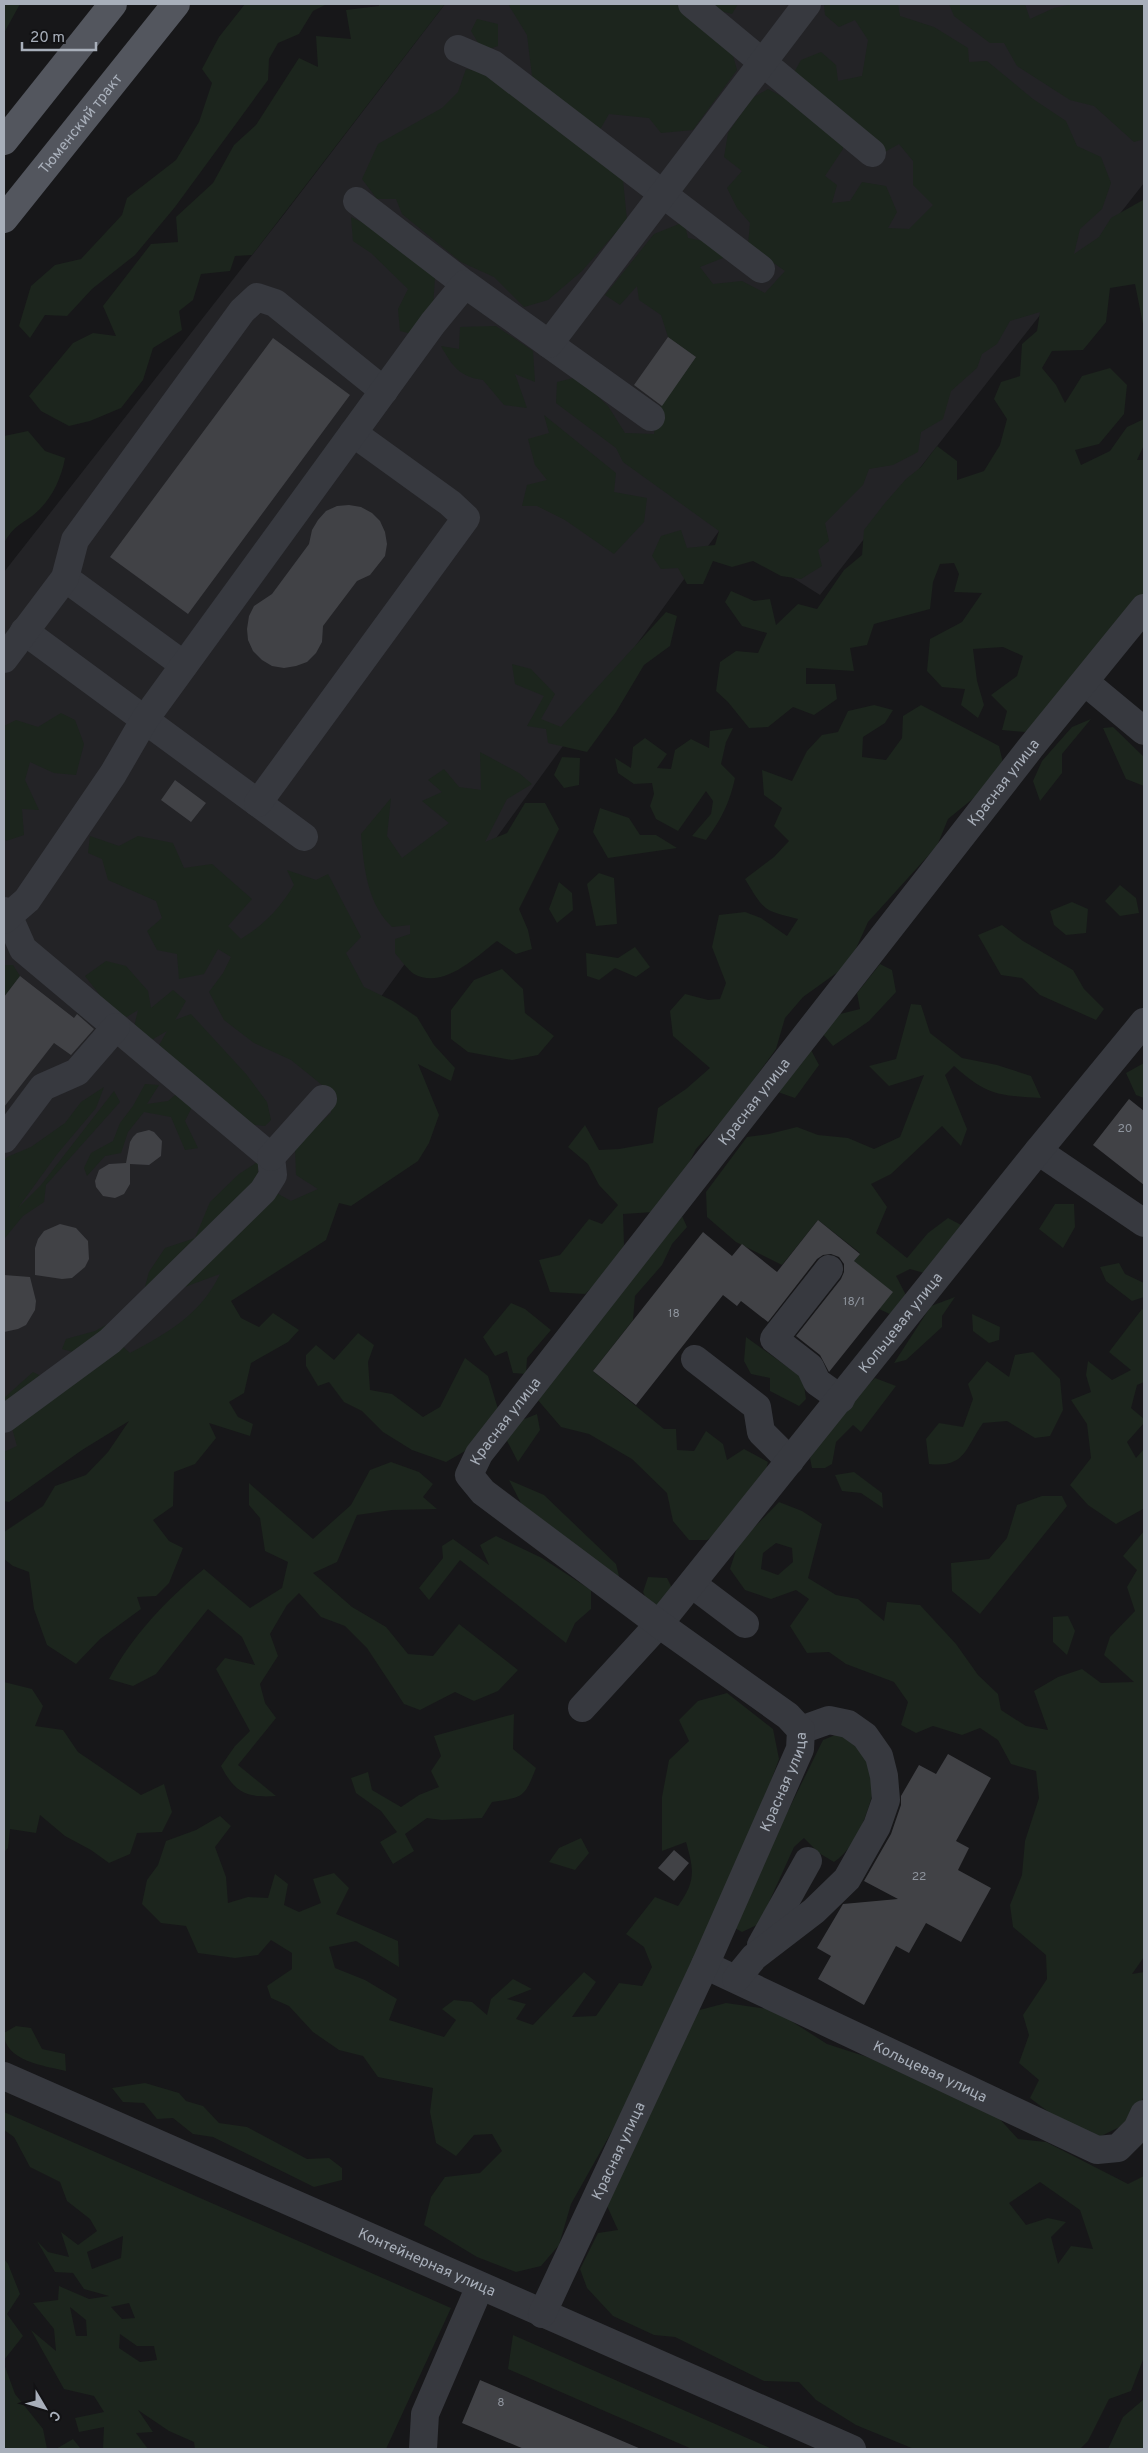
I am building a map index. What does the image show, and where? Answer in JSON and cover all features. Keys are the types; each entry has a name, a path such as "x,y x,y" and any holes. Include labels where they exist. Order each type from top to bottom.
{"main road":[{"path":"4,141 113,4"},
{"name":"Тюменский тракт","path":"4,219 176,4"}],"street":[{"path":"692,4 872,154"},
{"path":"549,344 807,4"},
{"path":"458,49 493,64 761,270"},
{"path":"357,201 465,284 651,417"},
{"path":"4,1419 110,1341 263,1190 273,1175 271,1157 23,949 5,915 27,900 113,774 145,719 433,323 465,284"},
{"path":"4,658 65,578 76,540 242,311 257,297 275,303 384,390"},
{"path":"258,803 466,518 450,503 353,433"},
{"path":"65,578 184,665"},
{"name":"Красная улица","path":"542,2314 705,1965 800,1749 801,1730 788,1716 659,1624 483,1492 469,1475 479,1454 580,1322 1032,747 1144,608"},
{"path":"24,631 304,837"},
{"path":"1085,682 1144,731"},
{"name":"Кольцевая улица","path":"582,1708 659,1624 692,1584 1038,1151 1144,1022"},
{"path":"4,1139 44,1088 76,1072 116,1027"},
{"path":"271,1157 323,1099"},
{"path":"1038,1151 1144,1223"},
{"path":"829,1269 774,1339 810,1367 817,1382 841,1399"},
{"path":"695,1359 757,1408 760,1432 790,1461"},
{"path":"692,1584 746,1624"},
{"path":"754,1957 814,1911 847,1880 877,1826 886,1800 884,1776 879,1756 865,1736 848,1724 829,1720 801,1730"},
{"path":"736,1979 754,1957 808,1861"},
{"name":"Кольцевая улица","path":"705,1965 1097,2150 1118,2148 1137,2129 1144,2114"},
{"name":"Контейнерная улица","path":"4,2076 852,2449"},
{"path":"423,2449 425,2414 480,2286"}],"shaded area":[{"path":"4,4 20,4 4,33"},
{"path":"245,4 327,4 313,11 299,34 278,43 269,59 268,80 175,207 135,255 92,289 67,316 45,315 30,338 19,326 31,286 55,265 81,259 122,215 127,198 176,160 199,122 212,83 202,69 219,37"},
{"path":"379,4 445,4 252,255 235,256 230,271 201,274 193,300 179,311 182,330 153,348 143,380 121,408 90,421 69,426 41,411 29,396 73,343 93,333 116,336 103,306 151,244 178,242 176,217 213,183 234,145 256,125 299,58 318,67 316,36 351,39 346,10 379,6"},
{"path":"445,4 1144,4 1144,183 820,595 719,531 351,1038 360,1184 4,1499 4,572 285,213"},
{"path":"508,4 676,4 732,52 737,70 693,130 661,133 649,118 609,114 598,133 533,84 527,35"},
{"path":"710,4 738,4 732,14 713,9"},
{"path":"824,4 898,4 900,16 934,27 968,48 969,62 987,61 1033,99 1066,121 1077,146 1101,157 1111,183 1102,209 1080,229 1074,254 1099,237 1111,218 1143,200 1144,329 1135,284 1110,288 1106,322 1083,350 1052,351 1042,368 1056,385 1065,403 1082,376 1110,368 1127,385 1124,414 1099,444 1075,450 1081,465 1110,451 1127,427 1144,419 1144,445 1137,460 1144,460 1144,594 1044,718 1025,732 1002,730 1007,711 991,695 1017,676 1023,656 1003,647 973,649 977,681 984,705 978,718 961,705 965,689 942,687 927,671 930,639 962,622 982,593 954,592 959,574 954,563 940,564 933,582 930,609 874,624 867,645 850,648 854,671 806,668 806,684 835,684 837,699 814,715 793,707 768,727 749,728 728,702 716,691 720,662 736,651 758,653 767,633 742,626 725,602 731,591 754,601 770,599 776,625 798,604 817,609 844,570 862,555 864,530 885,503 906,479 921,467 937,446 957,461 957,480 984,471 1000,445 1007,419 994,399 1001,382 1020,376 1022,344 1037,331 1040,312 1010,321 997,344 982,354 977,368 951,391 943,419 921,432 918,452 893,465 869,469 863,485 825,523 829,541 818,550 822,566 801,579 781,576 753,561 732,567 713,561 703,584 687,584 678,568 661,569 652,556 661,536 681,530 687,548 715,545 719,531 623,462 616,448 556,403 557,382 578,377 608,406 625,433 654,434 658,410 696,357 668,337 661,315 639,300 637,286 620,305 605,295 654,234 684,222 688,238 713,243 723,258 700,267 713,284 742,281 765,293 785,271 748,245 750,223 737,208 727,188 742,171 724,157 728,133 752,98 768,89 803,108 843,138 843,149 825,176 837,185 832,203 850,201 862,182 886,186 897,212 888,228 909,229 933,205 913,185 913,161 899,144 883,153 790,80 801,60 821,52 836,65 838,81 862,76 868,40 855,20 839,27 825,15"},
{"path":"949,4 1025,4 1030,19 1054,8 1073,4 1144,4 1144,139 1134,142 1094,106 1070,100 1017,66 1004,43 990,43 954,16"},
{"path":"477,19 498,24 498,46 483,51 471,31"},
{"path":"466,69 490,74 623,180 627,220 582,271 548,300 524,307 494,277 461,262 402,214 396,199 377,199 362,179 378,144 442,108 458,92"},
{"path":"351,217 393,237 435,278 433,307 416,335 400,331 398,309 408,289 371,253 353,241"},
{"path":"496,326 533,351 535,382 515,374 527,408 504,405 483,380 468,376 453,365 441,346 459,349 460,327"},
{"path":"544,415 616,473 614,492 647,498 644,522 614,554 565,520 537,506 522,506 527,485 547,480 535,465 528,439 549,433"},
{"path":"28,431 45,451 65,458 64,465 59,479 45,504 13,531 4,543 4,436"},
{"path":"666,612 677,616 670,646 644,665 616,712 587,752 548,743 546,729 527,726 544,696 515,684 512,664 531,669 555,694 541,719 561,727"},
{"path":"874,705 893,710 885,723 863,737 862,757 886,760 902,738 903,716 921,705 999,746 1003,763 975,797 948,819 937,846 868,922 849,964 803,997 785,1018 776,1049 729,1114 696,1149 681,1179 654,1212 623,1214 624,1245 611,1269 585,1294 550,1292 539,1260 560,1255 589,1219 602,1224 618,1205 599,1185 588,1164 568,1147 585,1125 599,1150 619,1149 653,1143 658,1108 686,1089 710,1068 673,1036 670,1011 685,994 708,1000 720,999 726,983 712,947 719,915 745,912 761,918 787,936 798,919 778,914 766,908 761,904 745,879 774,857 789,841 774,826 782,808 764,795 762,770 792,781 807,751 822,735 838,732 848,711"},
{"path":"61,713 75,720 84,744 76,775 54,773 30,762 25,780 39,810 22,809 24,835 6,841 4,837 4,801 6,799 4,726 16,720 38,727"},
{"path":"1091,719 1062,754 1062,773 1040,801 1033,781 1042,761 1072,727"},
{"path":"1113,727 1144,757 1144,786 1126,779 1103,728"},
{"path":"733,728 726,742 721,764 735,778 733,787 724,811 706,840 692,836 711,814 713,801 706,791 678,831 656,819 650,806 654,794 652,783 634,784 618,773 615,758 631,768 633,747 645,738 667,754 657,768 671,769 675,750 691,739 709,748 710,731"},
{"path":"480,752 519,773 532,784 507,799 485,842 507,833 525,803 545,803 559,829 519,909 528,930 532,949 516,954 497,941 458,970 436,978 425,978 411,972 395,953 395,939 410,934 410,925 392,927 377,907 368,884 361,834 391,798 387,836 402,858 449,823 422,801 442,792 428,780 444,769 459,787 481,790"},
{"path":"562,757 580,758 579,785 564,788 554,775"},
{"path":"600,808 629,818 640,835 656,835 677,848 608,858 593,832"},
{"path":"90,836 119,846 138,836 173,843 184,868 212,864 252,899 228,926 241,939 257,928 277,909 294,885 287,870 316,880 328,874 361,937 346,953 364,987 393,1001 417,1017 434,1045 455,1068 451,1081 418,1064 439,1115 429,1143 418,1161 351,1206 339,1203 326,1240 231,1301 241,1318 259,1327 273,1313 299,1330 288,1342 251,1363 244,1393 229,1402 238,1417 253,1424 250,1436 209,1423 216,1438 195,1464 174,1472 173,1506 153,1520 169,1541 183,1548 169,1583 156,1596 137,1597 141,1609 100,1639 76,1664 47,1645 34,1609 29,1572 13,1566 4,1559 4,1532 43,1506 55,1486 86,1475 108,1452 129,1421 82,1450 9,1502 4,1501 4,1452 17,1446 11,1425 119,1343 130,1353 182,1321 203,1300 220,1274 163,1295 273,1191 291,1201 318,1189 296,1175 295,1146 331,1113 332,1093 291,1060 254,1043 224,1020 209,992 223,973 231,957 218,949 204,974 179,979 177,954 157,950 147,931 162,918 156,901 108,880 102,859 88,853"},
{"path":"599,873 614,878 617,924 596,926 587,884"},
{"path":"559,882 572,893 573,910 557,923 549,909"},
{"path":"1120,885 1136,898 1139,913 1120,916 1105,901"},
{"path":"1072,902 1088,909 1086,933 1066,935 1054,925 1050,911"},
{"path":"1002,925 1023,941 1073,970 1084,989 1104,1009 1096,1020 1040,995 1022,978 1001,975 978,935"},
{"path":"635,947 650,967 636,977 615,968 599,980 587,976 586,953 618,958"},
{"path":"106,961 126,966 148,991 151,1008 173,990 186,1001 175,1020 191,1014 246,1074 267,1102 271,1120 265,1126 241,1123 157,1049 167,1031 148,1042 134,1027 138,1010 120,1021 85,976"},
{"path":"880,964 892,970 896,992 869,1021 833,1046 822,1033 840,1014 860,1009 857,993"},
{"path":"4,965 13,965 20,976 4,997"},
{"path":"502,969 523,989 525,1013 554,1036 538,1055 512,1060 468,1052 451,1039 451,1010 474,980"},
{"path":"911,1004 921,1005 930,1033 962,1058 997,1065 1031,1076 1041,1098 1014,1096 985,1089 954,1066 945,1075 967,1129 961,1146 942,1126 891,1174 871,1184 887,1207 876,1233 907,1258 928,1233 948,1218 963,1226 931,1275 910,1269 896,1276 908,1299 894,1316 879,1309 854,1261 860,1253 818,1220 782,1265 736,1242 707,1217 706,1192 747,1137 797,1127 818,1135 848,1138 874,1149 900,1137 924,1075 889,1086 869,1066 896,1059"},
{"path":"811,1050 819,1065 795,1098 775,1091"},
{"path":"1144,1063 1144,1098 1136,1095 1126,1073"},
{"path":"145,1084 159,1085 147,1104 168,1101 180,1091 193,1105 185,1121 198,1148 185,1150 171,1117 144,1112 128,1132 121,1153 105,1156 87,1176 84,1168 91,1153 113,1141 120,1123 133,1106"},
{"path":"104,1087 96,1108 58,1153 18,1208 41,1185 114,1091 120,1102 46,1185 44,1202 23,1216 4,1239 4,1161 7,1157 31,1147 65,1123 81,1102"},
{"path":"259,1161 257,1184 142,1298 149,1272 165,1248 195,1238 210,1202 239,1174"},
{"path":"1055,1204 1074,1204 1075,1227 1063,1248 1039,1229"},
{"path":"682,1216 687,1227 672,1244 662,1265 635,1296 633,1320 593,1371 664,1429 676,1429 677,1450 694,1451 706,1431 723,1444 727,1460 744,1449 768,1462 764,1480 726,1527 707,1540 689,1540 673,1521 667,1493 632,1459 589,1434 561,1427 537,1399"},
{"path":"1119,1263 1125,1274 1144,1283 1144,1297 1132,1301 1106,1281 1100,1267"},
{"path":"955,1297 942,1316 942,1327 906,1360 894,1363 931,1306"},
{"path":"511,1303 525,1309 551,1330 527,1358 526,1374 513,1373 507,1351 495,1356 483,1337"},
{"path":"1142,1309 1144,1311 1144,1382 1137,1385 1131,1408 1144,1419 1144,1423 1127,1442 1136,1458 1144,1449 1144,1531 1143,1509 1116,1524 1088,1505 1070,1485 1091,1458 1087,1424 1071,1400 1091,1392 1086,1375 1088,1361 1112,1380 1131,1370 1109,1352"},
{"path":"972,1314 1000,1327 999,1340 989,1343 973,1331"},
{"path":"119,1318 77,1353 62,1349 66,1339 95,1331"},
{"path":"358,1333 374,1345 368,1362 370,1390 392,1394 423,1417 440,1407 465,1358 488,1376 498,1409 472,1447 446,1462 412,1450 383,1432 362,1411 344,1402 329,1382 318,1386 306,1366 306,1355 316,1345 334,1360"},
{"path":"746,1337 803,1378 806,1399 799,1406 770,1391 770,1378 751,1374 744,1361"},
{"path":"1033,1352 1060,1379 1063,1410 1050,1436 1035,1438 1007,1421 983,1423 963,1455 957,1460 950,1463 929,1464 926,1439 939,1423 963,1427 973,1399 968,1384 987,1361 1009,1377 1015,1355"},
{"path":"33,1372 45,1378 4,1409 4,1398"},
{"path":"875,1378 896,1386 861,1432 853,1425 836,1442 832,1464 825,1468 812,1468 810,1458 843,1409"},
{"path":"537,1414 540,1430 518,1462 506,1439 517,1422"},
{"path":"391,1462 419,1472 433,1484 423,1497 437,1509 392,1510 357,1515 337,1562 313,1573 352,1607 386,1627 408,1654 433,1656 459,1624 518,1670 498,1691 474,1701 455,1692 420,1710 404,1704 367,1648 345,1626 321,1617 299,1593 287,1605 270,1634 278,1656 260,1684 265,1703 276,1718 238,1765 276,1796 257,1796 243,1792 231,1782 221,1766 235,1746 250,1731 216,1669 225,1658 255,1665 242,1637 208,1609 156,1674 133,1686 109,1679 139,1633 176,1593 204,1569 250,1608 282,1588 288,1562 265,1551 260,1518 249,1505 249,1483 313,1539 351,1505 370,1470"},
{"path":"854,1472 882,1493 883,1508 861,1493 842,1491 835,1475"},
{"path":"509,1480 544,1495 616,1564 621,1584 524,1509"},
{"path":"1042,1496 1062,1496 1067,1506 980,1614 952,1591 951,1563 989,1559 1007,1538 1017,1505"},
{"path":"779,1502 802,1511 822,1524 808,1578 836,1595 858,1599 884,1621 887,1602 920,1605 956,1644 978,1675 998,1694 1001,1710 1026,1726 1048,1730 1034,1691 1058,1677 1082,1669 1101,1683 1134,1682 1104,1655 1110,1637 1135,1611 1127,1587 1137,1570 1123,1556 1144,1531 1144,1957 1132,1974 1144,1972 1144,2095 1134,2120 1097,2138 1050,2113 1030,2098 1039,2080 1019,2063 1029,2035 1023,2015 1047,1979 1046,1955 1013,1927 1010,1905 1022,1875 1025,1841 1039,1798 1036,1771 1011,1764 998,1740 980,1728 962,1735 933,1726 916,1733 901,1725 908,1702 894,1682 846,1664 829,1652 807,1653 790,1626 809,1599 796,1590 771,1599 745,1590 730,1569 738,1544","holes":["776,1543 792,1548 793,1562 778,1575 761,1569 763,1553"]},
{"path":"496,1536 542,1558 591,1590 591,1609 575,1623 566,1643 460,1560 429,1600 419,1588 443,1558 442,1546 453,1539 489,1565 480,1545"},
{"path":"648,1577 667,1578 673,1590 652,1610 643,1592"},
{"path":"1068,1616 1075,1631 1067,1655 1053,1642 1053,1617"},
{"path":"4,1682 32,1689 43,1706 35,1726 63,1730 78,1752 141,1795 164,1784 172,1812 162,1832 137,1833 130,1854 109,1863 91,1850 65,1836 40,1815 36,1833 10,1829 8,1848 4,1852"},
{"path":"727,1693 773,1729 779,1759 751,1836 630,2099 571,2204 559,2245 541,2266 516,2272 477,2257 424,2225 431,2197 445,2177 480,2173 502,2151 492,2134 474,2135 456,2156 436,2143 430,2112 433,2088 378,2077 363,2056 339,2050 313,2032 289,2006 271,1998 267,1986 292,1969 292,1953 271,1940 258,1955 235,1958 198,1953 186,1926 161,1923 142,1904 147,1880 158,1865 166,1841 196,1830 220,1816 231,1826 215,1847 226,1877 228,1903 248,1897 268,1898 275,1874 288,1884 284,1905 299,1912 321,1903 313,1879 334,1873 349,1888 336,1914 398,1941 399,1967 356,1941 329,1947 335,1968 365,1980 397,1999 389,2020 444,2037 456,2020 442,2009 454,2000 472,2002 487,2015 491,1999 513,1979 532,1989 507,1999 526,2004 516,2019 533,2025 584,1972 596,1982 572,2017 596,2016 619,1983 642,1986 652,1967 644,1947 626,1934 655,1897 678,1906 691,1882 691,1860 686,1842 662,1851 662,1797 669,1760 689,1741 679,1720 698,1701"},
{"path":"514,1714 513,1749 536,1768 525,1791 511,1799 492,1802 482,1818 442,1820 427,1818 405,1834 414,1851 393,1864 380,1842 397,1832 381,1811 356,1793 351,1778 368,1772 372,1790 401,1807 419,1795 439,1787 431,1771 441,1756 434,1736"},
{"path":"840,1733 861,1748 877,1778 867,1813 857,1835 851,1845 834,1862 819,1853 804,1838 794,1847 759,1924 742,1932 731,1926 823,1740"},
{"path":"581,1838 589,1853 575,1870 549,1862 559,1848"},
{"path":"726,2003 774,2010 827,2044 889,2064 996,2115 1018,2139 1046,2142 1128,2184 1144,2176 1144,2357 1131,2391 1109,2399 1088,2441 1080,2449 914,2449 856,2425 816,2400 799,2382 764,2381 675,2337 654,2335 613,2316 587,2288 580,2269 598,2233 618,2230 607,2206 696,2011","holes":["1040,2182 1080,2210 1093,2249 1071,2246 1058,2264 1051,2237 1066,2222 1048,2218 1026,2225 1009,2203"]},
{"path":"16,2026 31,2028 42,2049 65,2054 66,2071 27,2061 11,2050 6,2042 4,2033"},
{"path":"145,2083 179,2093 186,2101 203,2106 219,2123 247,2127 307,2159 329,2158 342,2168 342,2180 314,2187 213,2137 193,2134 173,2118 157,2119 144,2103 123,2102 112,2088"},
{"path":"4,2112 451,2308 386,2449 195,2449 194,2442 169,2431 138,2410 153,2432 136,2433 148,2449 103,2449 104,2427 79,2432 75,2418 104,2412 94,2396 64,2389 31,2330 56,2351 54,2329 33,2303 58,2300 59,2286 89,2299 109,2296 84,2289 73,2273 55,2272 37,2241 48,2252 69,2257 61,2232 78,2245 97,2231 90,2219 67,2201 60,2182 30,2167 14,2137 4,2130","holes":["123,2236 121,2258 92,2269 87,2252","129,2303 135,2318 122,2319 111,2307","70,2307 86,2320 87,2336 76,2336","120,2334 137,2346 154,2346 157,2360 140,2362 119,2348"]},
{"path":"4,2259 8,2264 20,2294 7,2314 23,2336 4,2360"},
{"path":"513,2335 772,2449 692,2449 508,2369"},
{"path":"4,2364 15,2394 43,2429 47,2449 4,2449"},
{"path":"1144,2399 1144,2449 1108,2449 1123,2417"},
{"path":"73,2439 81,2449 56,2449"}],"building":[{"path":"668,337 696,357 662,406 634,385"},
{"path":"273,338 350,395 188,614 110,557"},
{"path":"337,506 361,507 372,513 380,521 385,532 387,544 385,556 370,575 357,581 323,626 322,642 316,653 307,662 284,668 272,666 253,651 248,640 249,616 254,606 272,594 309,544 312,530 326,511"},
{"path":"175,780 206,803 191,822 161,800"},
{"path":"20,976 74,1018 77,1014 94,1029 71,1055 54,1043 4,1107 4,997"},
{"path":"1129,1099 1144,1111 1144,1185 1093,1145"},
{"path":"149,1130 154,1132 162,1141 161,1156 149,1165 130,1164 130,1184 124,1194 115,1198 103,1196 96,1187 95,1181 99,1170 109,1164 126,1163 130,1142 133,1137 137,1133"},
{"path":"818,1220 860,1254 854,1261 893,1292 829,1372 820,1355 796,1336 841,1279 844,1272 844,1264 839,1257 831,1254 823,1255 817,1259 768,1322 741,1301 737,1306 723,1295 636,1405 593,1371 703,1232 732,1256 742,1244 777,1272"},
{"path":"60,1224 76,1228 88,1241 89,1259 85,1267 72,1278 62,1279 35,1275 35,1248 38,1239 44,1231"},
{"path":"4,1275 30,1277 36,1301 35,1310 26,1325 4,1332"},
{"path":"948,1754 991,1778 956,1841 969,1848 958,1870 991,1888 961,1942 926,1923 909,1953 896,1946 864,2005 818,1979 831,1956 817,1948 843,1904 898,1899 864,1881 891,1834 901,1805 901,1796 919,1765 936,1774"},
{"path":"674,1850 689,1863 674,1881 658,1868"},
{"path":"480,2380 641,2449 524,2449 462,2423"}]}
